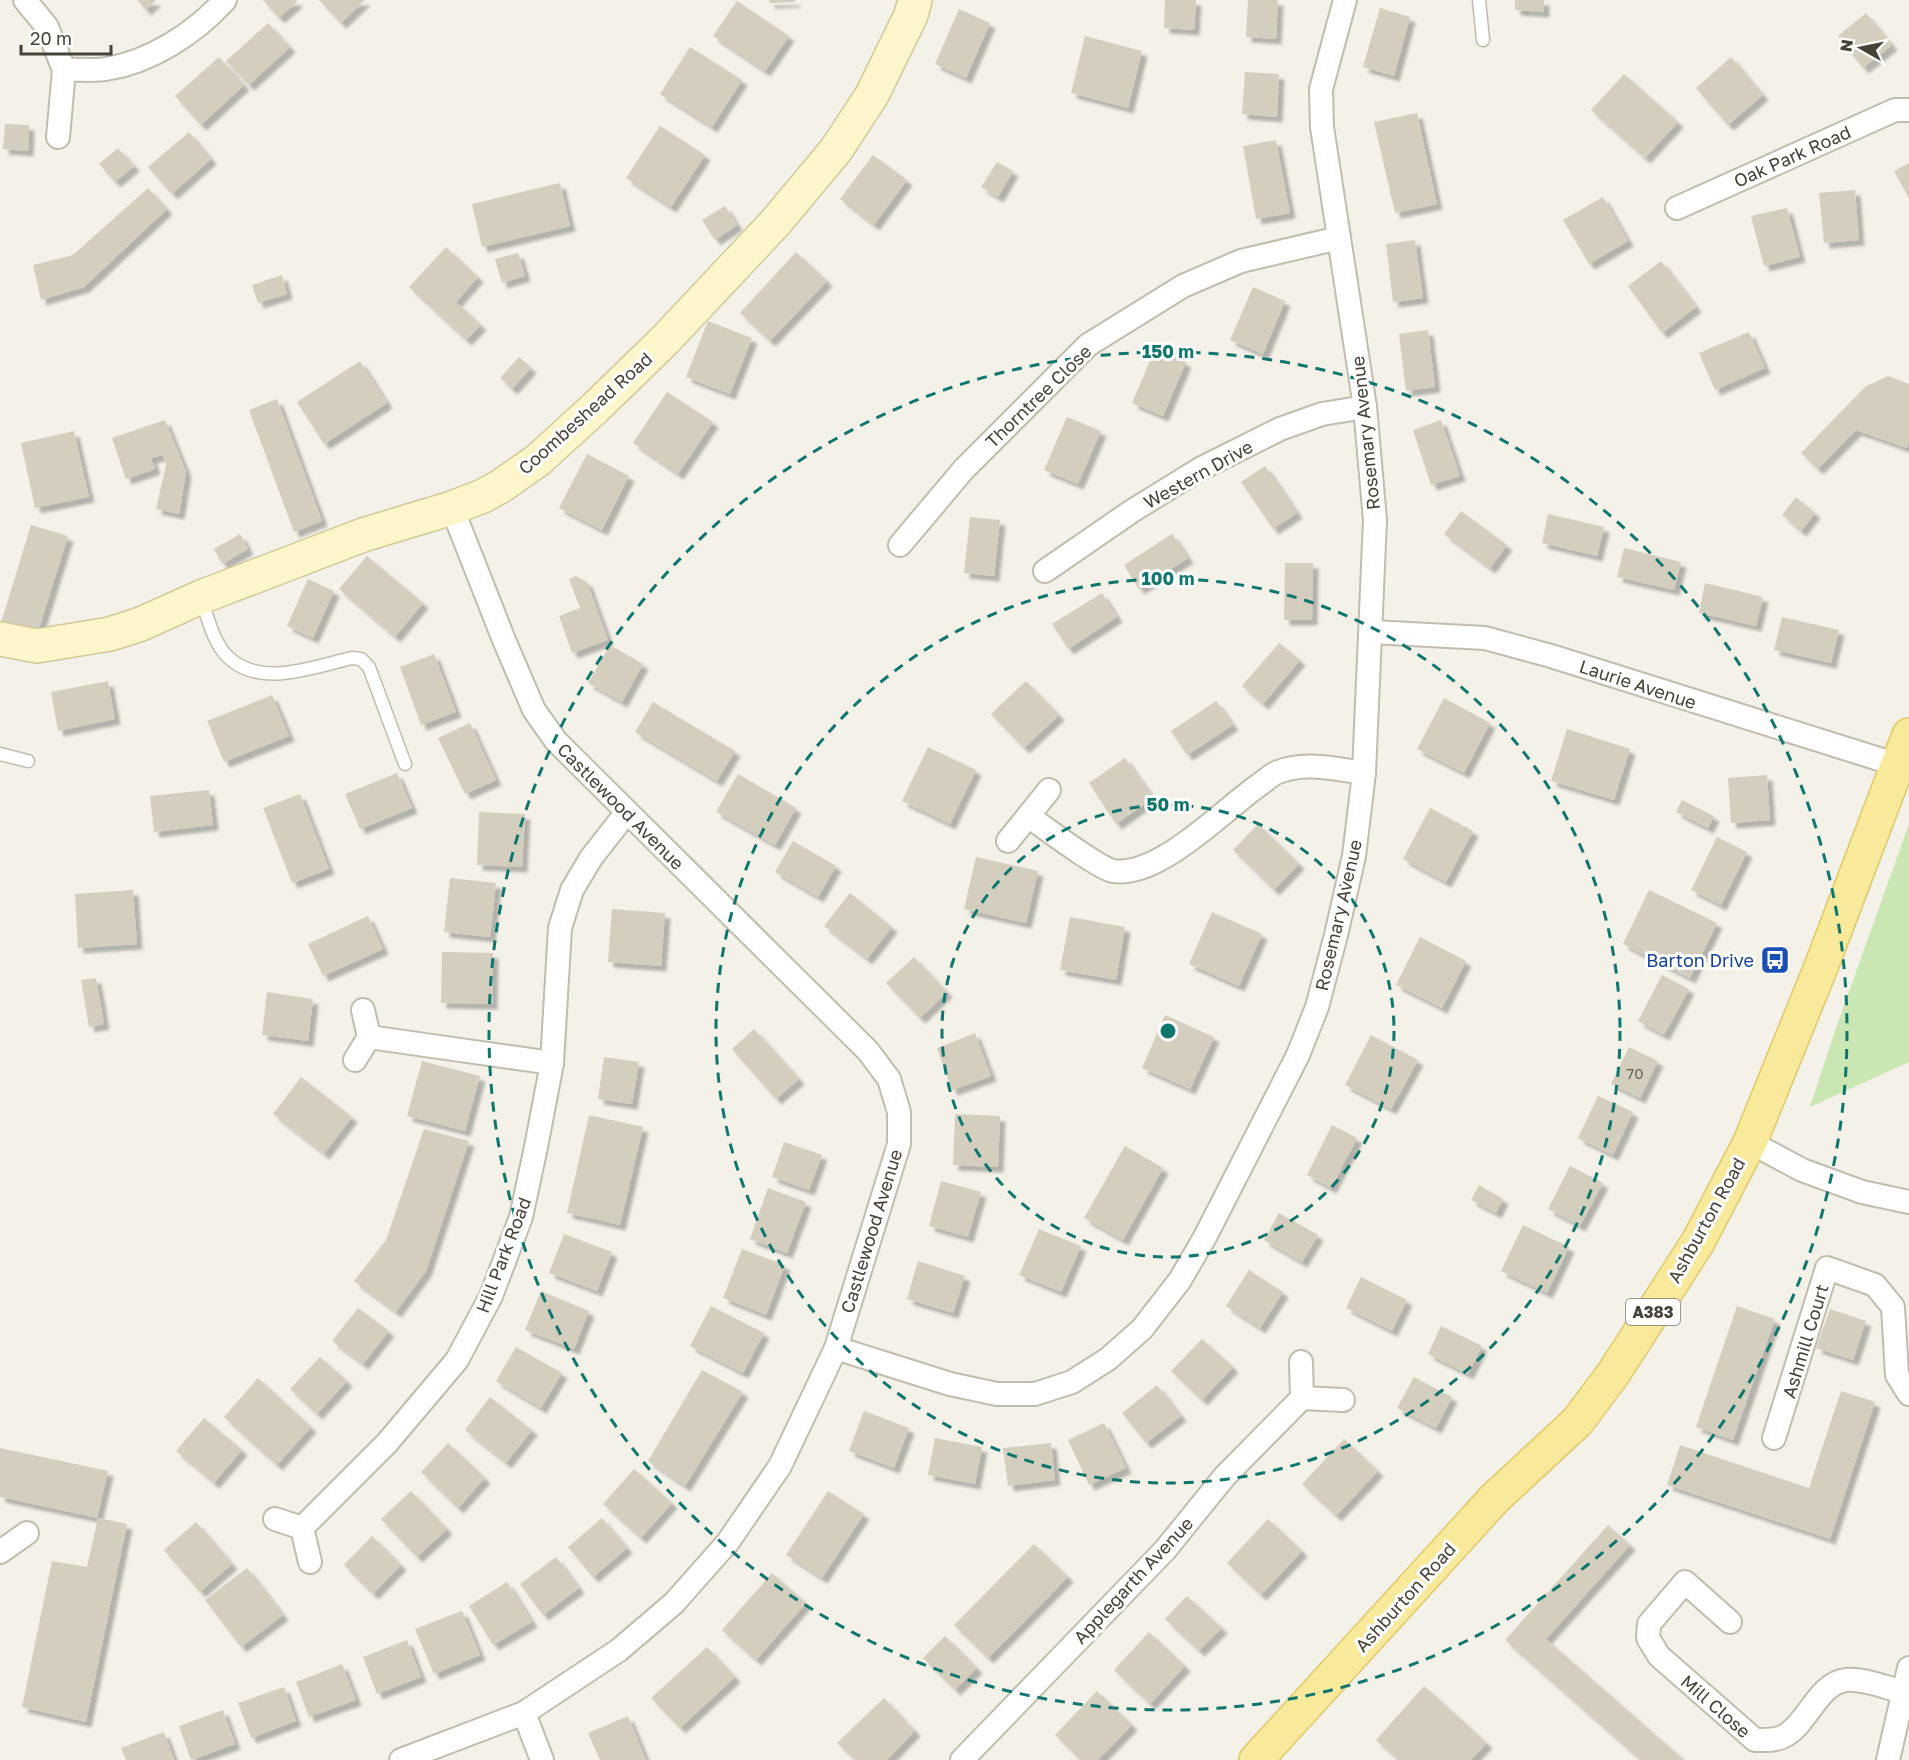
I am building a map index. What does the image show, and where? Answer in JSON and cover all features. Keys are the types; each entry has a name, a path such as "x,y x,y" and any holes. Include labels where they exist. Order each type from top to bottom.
{"main road":[{"name":"Ashburton Road","path":"1256,1760 1495,1498 1577,1422 1613,1374 1698,1242 1750,1142 1821,967 1909,735"}],"street":[{"path":"25,0 47,27 64,69 58,137"},
{"path":"64,69 105,69 139,60 186,34 225,0"},
{"name":"Coombeshead Road","path":"0,639 37,646 110,634 141,624 201,597 363,535 452,508 501,486 538,460 664,341 776,223 836,150 872,95 911,15 915,0"},
{"name":"Rosemary Avenue","path":"836,1348 950,1384 997,1394 1035,1394 1072,1382 1108,1359 1142,1329 1180,1280 1205,1237 1302,1046 1317,1007 1354,856 1364,773 1372,633 1375,520 1365,407 1322,127 1321,89 1345,0"},
{"name":"Oak Park Road","path":"1677,208 1895,110 1909,110"},
{"name":"Thorntree Close","path":"900,545 964,469 1088,345 1183,286 1241,261 1339,238"},
{"name":"Western Drive","path":"1046,573 1132,511 1200,469 1280,429 1322,414 1365,407"},
{"name":"Castlewood Avenue","path":"401,1760 524,1713 619,1650 674,1603 728,1542 780,1466 836,1348 899,1144 899,1112 889,1079 868,1051 556,741 534,710 452,508"},
{"name":"Laurie Avenue","path":"1372,633 1485,638 1551,656 1898,765"},
{"path":"1028,816 1112,871 1139,869 1172,853 1245,794 1278,772 1310,766 1364,773"},
{"path":"1008,842 1049,790"},
{"name":"Hill Park Road","path":"302,1528 387,1443 457,1360 491,1296 521,1216 552,1063 560,928 572,890 591,858 627,812"},
{"path":"355,1060 369,1037 363,1010"},
{"path":"369,1037 552,1063"},
{"path":"1750,1142 1802,1170 1862,1192 1909,1202"},
{"name":"Ashmill Court","path":"1774,1438 1827,1268 1875,1284 1893,1307 1897,1375 1909,1394"},
{"path":"1301,1362 1302,1398 1343,1400"},
{"name":"Applegarth Avenue","path":"962,1760 1165,1550 1225,1476 1302,1398"},
{"path":"275,1518 302,1528 310,1562"},
{"path":"0,1552 27,1533"},
{"name":"Mill Close","path":"1730,1622 1685,1582 1649,1624 1648,1638 1659,1656 1755,1740 1785,1737 1799,1725 1824,1691 1844,1680 1865,1682 1904,1692"},
{"path":"1888,1760 1909,1668"},
{"path":"524,1713 542,1760"}],"lane":[{"path":"1479,0 1483,40"},
{"path":"201,597 215,637 227,657 255,671 269,674 283,673 352,658 361,659 369,667 405,764"},
{"path":"0,754 28,761"}],"green space":[{"path":"1909,824 1909,1062 1810,1107 1836,1028"}],"building":[{"path":"137,0 156,0 146,10"},
{"path":"263,0 296,0 297,2 279,18"},
{"path":"319,0 365,0 341,23"},
{"path":"769,0 795,0 795,2 769,3"},
{"path":"1165,0 1196,0 1194,30 1164,28"},
{"path":"1248,0 1278,0 1276,39 1246,37"},
{"path":"1515,0 1544,0 1544,12 1515,10"},
{"path":"737,1 789,36 765,71 713,36"},
{"path":"1380,8 1410,17 1394,76 1363,67"},
{"path":"959,9 990,23 966,78 935,64"},
{"path":"1866,13 1892,45 1863,68 1838,36"},
{"path":"268,23 290,47 249,85 226,61"},
{"path":"1085,36 1142,51 1128,108 1071,93"},
{"path":"690,47 742,80 712,127 660,94"},
{"path":"219,57 244,85 201,125 175,96"},
{"path":"1731,57 1763,95 1728,125 1696,88"},
{"path":"1245,72 1279,74 1277,117 1242,114"},
{"path":"1624,74 1678,122 1645,158 1591,110"},
{"path":"1417,113 1437,204 1395,213 1374,122"},
{"path":"5,124 29,125 28,151 3,149"},
{"path":"660,126 705,155 671,207 626,178"},
{"path":"189,132 211,159 172,194 148,167"},
{"path":"1276,140 1290,213 1256,219 1243,146"},
{"path":"118,148 134,166 115,182 99,164"},
{"path":"873,155 907,180 874,225 840,199"},
{"path":"997,162 1013,171 998,197 981,187"},
{"path":"1909,163 1909,198 1894,171"},
{"path":"560,183 570,226 482,247 472,204"},
{"path":"148,188 167,209 84,287 41,300 33,265 73,255"},
{"path":"1855,190 1859,240 1824,243 1819,193"},
{"path":"1603,197 1628,241 1589,264 1563,220"},
{"path":"725,206 737,225 715,240 702,220"},
{"path":"1787,208 1800,257 1764,266 1751,216"},
{"path":"1415,240 1423,298 1393,302 1386,244"},
{"path":"446,247 478,277 456,302 481,325 466,340 409,287"},
{"path":"796,252 827,281 770,341 740,313"},
{"path":"518,253 525,276 502,283 495,259"},
{"path":"1661,261 1696,307 1662,333 1628,286"},
{"path":"282,275 287,294 258,303 252,285"},
{"path":"1253,287 1285,301 1263,354 1230,340"},
{"path":"708,321 752,338 730,394 686,377"},
{"path":"1428,330 1435,387 1406,391 1399,334"},
{"path":"1749,332 1765,368 1715,390 1699,353"},
{"path":"1155,349 1186,362 1163,416 1132,403"},
{"path":"519,357 531,368 512,389 500,378"},
{"path":"360,361 387,403 324,444 297,402"},
{"path":"1888,376 1909,384 1909,442 1907,448 1856,430 1818,469 1801,453 1865,387"},
{"path":"667,392 713,422 678,474 633,443"},
{"path":"277,399 322,521 294,532 249,410"},
{"path":"1067,417 1101,431 1078,484 1044,470"},
{"path":"165,420 186,472 179,514 156,509 166,465 163,455 151,458 155,469 126,479 112,438"},
{"path":"1441,420 1460,476 1431,485 1413,430"},
{"path":"74,431 89,497 35,508 21,443"},
{"path":"587,454 629,476 602,530 559,508"},
{"path":"1265,466 1297,513 1273,529 1241,482"},
{"path":"1796,497 1815,513 1801,531 1782,515"},
{"path":"1461,511 1507,545 1490,568 1444,534"},
{"path":"1548,514 1604,527 1597,556 1542,543"},
{"path":"970,517 1000,520 994,576 964,573"},
{"path":"31,525 68,536 36,638 0,626"},
{"path":"240,534 248,549 222,564 214,549"},
{"path":"1172,534 1188,558 1139,589 1124,565"},
{"path":"1624,548 1681,562 1674,590 1617,577"},
{"path":"367,556 423,603 395,637 339,589"},
{"path":"1285,563 1313,563 1312,620 1284,620"},
{"path":"576,576 587,582 608,640 572,653 559,616 580,608 569,579"},
{"path":"308,579 334,591 313,638 287,626"},
{"path":"1705,583 1763,597 1756,626 1699,613"},
{"path":"1102,593 1117,617 1068,649 1052,624"},
{"path":"1782,617 1839,630 1831,663 1774,650"},
{"path":"1279,643 1300,660 1263,704 1242,686"},
{"path":"610,645 643,664 622,702 588,683"},
{"path":"434,654 456,712 421,725 400,667"},
{"path":"108,681 115,719 58,731 51,692"},
{"path":"1026,681 1059,715 1024,748 991,714"},
{"path":"272,695 289,736 224,762 207,721"},
{"path":"1444,698 1490,723 1464,773 1417,749"},
{"path":"1216,701 1233,725 1187,755 1171,731"},
{"path":"653,702 735,751 717,781 635,732"},
{"path":"470,723 496,780 465,794 438,738"},
{"path":"1567,729 1630,749 1614,800 1551,781"},
{"path":"928,747 976,770 950,824 902,801"},
{"path":"1125,758 1153,798 1116,824 1089,783"},
{"path":"397,773 412,808 360,829 345,794"},
{"path":"738,774 796,808 775,845 716,812"},
{"path":"1767,775 1770,820 1731,823 1728,778"},
{"path":"209,790 213,825 154,832 150,796"},
{"path":"300,794 329,869 292,883 263,808"},
{"path":"1682,800 1714,816 1708,828 1676,812"},
{"path":"1430,808 1473,831 1446,882 1403,859"},
{"path":"479,812 525,814 522,867 477,865"},
{"path":"1258,824 1299,864 1274,890 1233,850"},
{"path":"1717,837 1747,852 1721,905 1691,890"},
{"path":"793,841 836,866 818,897 775,872"},
{"path":"976,857 1038,871 1026,923 964,909"},
{"path":"450,878 496,883 490,937 444,932"},
{"path":"133,890 137,944 78,948 75,894"},
{"path":"1649,890 1717,923 1690,978 1623,944"},
{"path":"850,893 892,927 867,959 824,926"},
{"path":"612,909 665,913 661,966 608,962"},
{"path":"1212,912 1262,934 1239,986 1189,964"},
{"path":"368,916 383,949 323,976 308,944"},
{"path":"1070,917 1125,927 1116,980 1060,970"},
{"path":"1420,937 1466,961 1442,1008 1396,985"},
{"path":"442,952 493,953 492,1004 441,1003"},
{"path":"914,957 947,992 920,1018 886,983"},
{"path":"1662,975 1689,989 1664,1035 1638,1021"},
{"path":"96,978 104,1024 89,1027 81,980"},
{"path":"267,992 313,999 308,1041 262,1035"},
{"path":"1165,1015 1214,1037 1190,1089 1142,1068"},
{"path":"754,1029 799,1079 776,1099 732,1049"},
{"path":"975,1033 991,1076 952,1090 937,1048"},
{"path":"1371,1035 1418,1060 1391,1109 1345,1085"},
{"path":"1629,1047 1658,1061 1640,1098 1611,1084"},
{"path":"604,1057 639,1062 632,1104 598,1099"},
{"path":"422,1061 480,1076 465,1131 407,1116"},
{"path":"301,1077 352,1117 324,1154 273,1114"},
{"path":"1598,1096 1633,1112 1613,1155 1578,1138"},
{"path":"955,1114 1000,1116 998,1167 953,1165"},
{"path":"589,1115 643,1127 620,1225 567,1213"},
{"path":"1332,1125 1357,1138 1331,1188 1307,1175"},
{"path":"424,1129 469,1141 426,1271 396,1312 354,1281 386,1240"},
{"path":"784,1142 822,1155 809,1190 772,1177"},
{"path":"1125,1146 1163,1168 1123,1240 1084,1218"},
{"path":"1570,1166 1603,1183 1580,1226 1548,1209"},
{"path":"941,1181 981,1192 968,1237 929,1226"},
{"path":"1479,1185 1503,1199 1496,1213 1471,1200"},
{"path":"768,1188 806,1202 787,1253 750,1239"},
{"path":"1279,1213 1318,1235 1302,1262 1264,1240"},
{"path":"1523,1225 1569,1247 1547,1293 1501,1271"},
{"path":"1039,1229 1081,1246 1061,1292 1019,1275"},
{"path":"564,1234 612,1252 597,1291 549,1273"},
{"path":"742,1249 785,1265 766,1315 723,1298"},
{"path":"918,1261 965,1276 953,1313 907,1299"},
{"path":"1249,1270 1283,1292 1260,1328 1226,1306"},
{"path":"1361,1277 1407,1300 1392,1331 1346,1308"},
{"path":"541,1291 589,1311 574,1349 525,1330"},
{"path":"711,1306 764,1333 743,1373 690,1346"},
{"path":"1737,1306 1775,1319 1733,1440 1696,1427"},
{"path":"358,1308 389,1331 363,1364 332,1341"},
{"path":"1830,1309 1866,1321 1853,1360 1816,1348"},
{"path":"1441,1326 1482,1346 1468,1374 1428,1354"},
{"path":"1202,1339 1233,1367 1202,1400 1171,1371"},
{"path":"516,1347 562,1373 541,1408 496,1381"},
{"path":"320,1357 347,1381 317,1414 290,1389"},
{"path":"702,1370 743,1392 685,1486 648,1461"},
{"path":"1414,1377 1452,1397 1436,1428 1397,1408"},
{"path":"258,1378 311,1427 277,1465 224,1417"},
{"path":"1157,1385 1181,1416 1146,1443 1122,1413"},
{"path":"1841,1391 1875,1402 1830,1539 1667,1485 1680,1445 1809,1488"},
{"path":"490,1397 532,1430 506,1463 465,1430"},
{"path":"864,1411 909,1428 894,1468 849,1451"},
{"path":"204,1418 242,1450 214,1483 176,1451"},
{"path":"1104,1423 1126,1468 1089,1485 1068,1440"},
{"path":"935,1438 982,1447 975,1484 928,1475"},
{"path":"1344,1439 1378,1471 1336,1516 1302,1484"},
{"path":"448,1443 485,1478 458,1508 421,1472"},
{"path":"1051,1443 1055,1480 1008,1486 1003,1448"},
{"path":"0,1448 108,1471 97,1518 0,1497"},
{"path":"634,1469 672,1503 641,1538 603,1504"},
{"path":"411,1491 447,1529 417,1557 381,1519"},
{"path":"828,1491 864,1514 822,1578 786,1555"},
{"path":"98,1518 127,1524 86,1722 22,1707 52,1561 87,1567"},
{"path":"602,1518 627,1548 593,1577 568,1547"},
{"path":"1268,1519 1302,1551 1261,1595 1227,1563"},
{"path":"196,1522 232,1564 200,1592 164,1550"},
{"path":"1608,1525 1630,1545 1546,1639 1684,1760 1641,1760 1505,1640"},
{"path":"372,1536 401,1565 373,1594 344,1565"},
{"path":"1034,1544 1068,1577 988,1658 954,1625"},
{"path":"556,1557 579,1588 543,1615 520,1584"},
{"path":"247,1568 283,1615 241,1647 205,1600"},
{"path":"772,1573 806,1603 756,1660 722,1630"},
{"path":"507,1582 532,1622 493,1645 469,1606"},
{"path":"1187,1596 1222,1628 1199,1651 1165,1619"},
{"path":"462,1611 480,1655 434,1674 415,1629"},
{"path":"1149,1632 1185,1666 1150,1704 1114,1670"},
{"path":"945,1636 977,1668 955,1690 923,1658"},
{"path":"407,1640 421,1677 377,1694 363,1657"},
{"path":"707,1647 735,1677 680,1728 651,1698"},
{"path":"342,1664 356,1700 309,1717 296,1682"},
{"path":"1424,1686 1487,1743 1471,1760 1399,1760 1376,1740"},
{"path":"284,1687 296,1721 251,1738 238,1703"},
{"path":"1097,1691 1132,1725 1098,1760 1081,1760 1055,1735"},
{"path":"884,1698 915,1731 887,1760 856,1760 837,1743"},
{"path":"223,1710 235,1744 191,1760 179,1726"},
{"path":"628,1716 646,1760 600,1760 588,1733"},
{"path":"164,1732 174,1760 126,1760 121,1748"}],"place":[{"name":"Barton Drive","path":"1775,960"}]}
